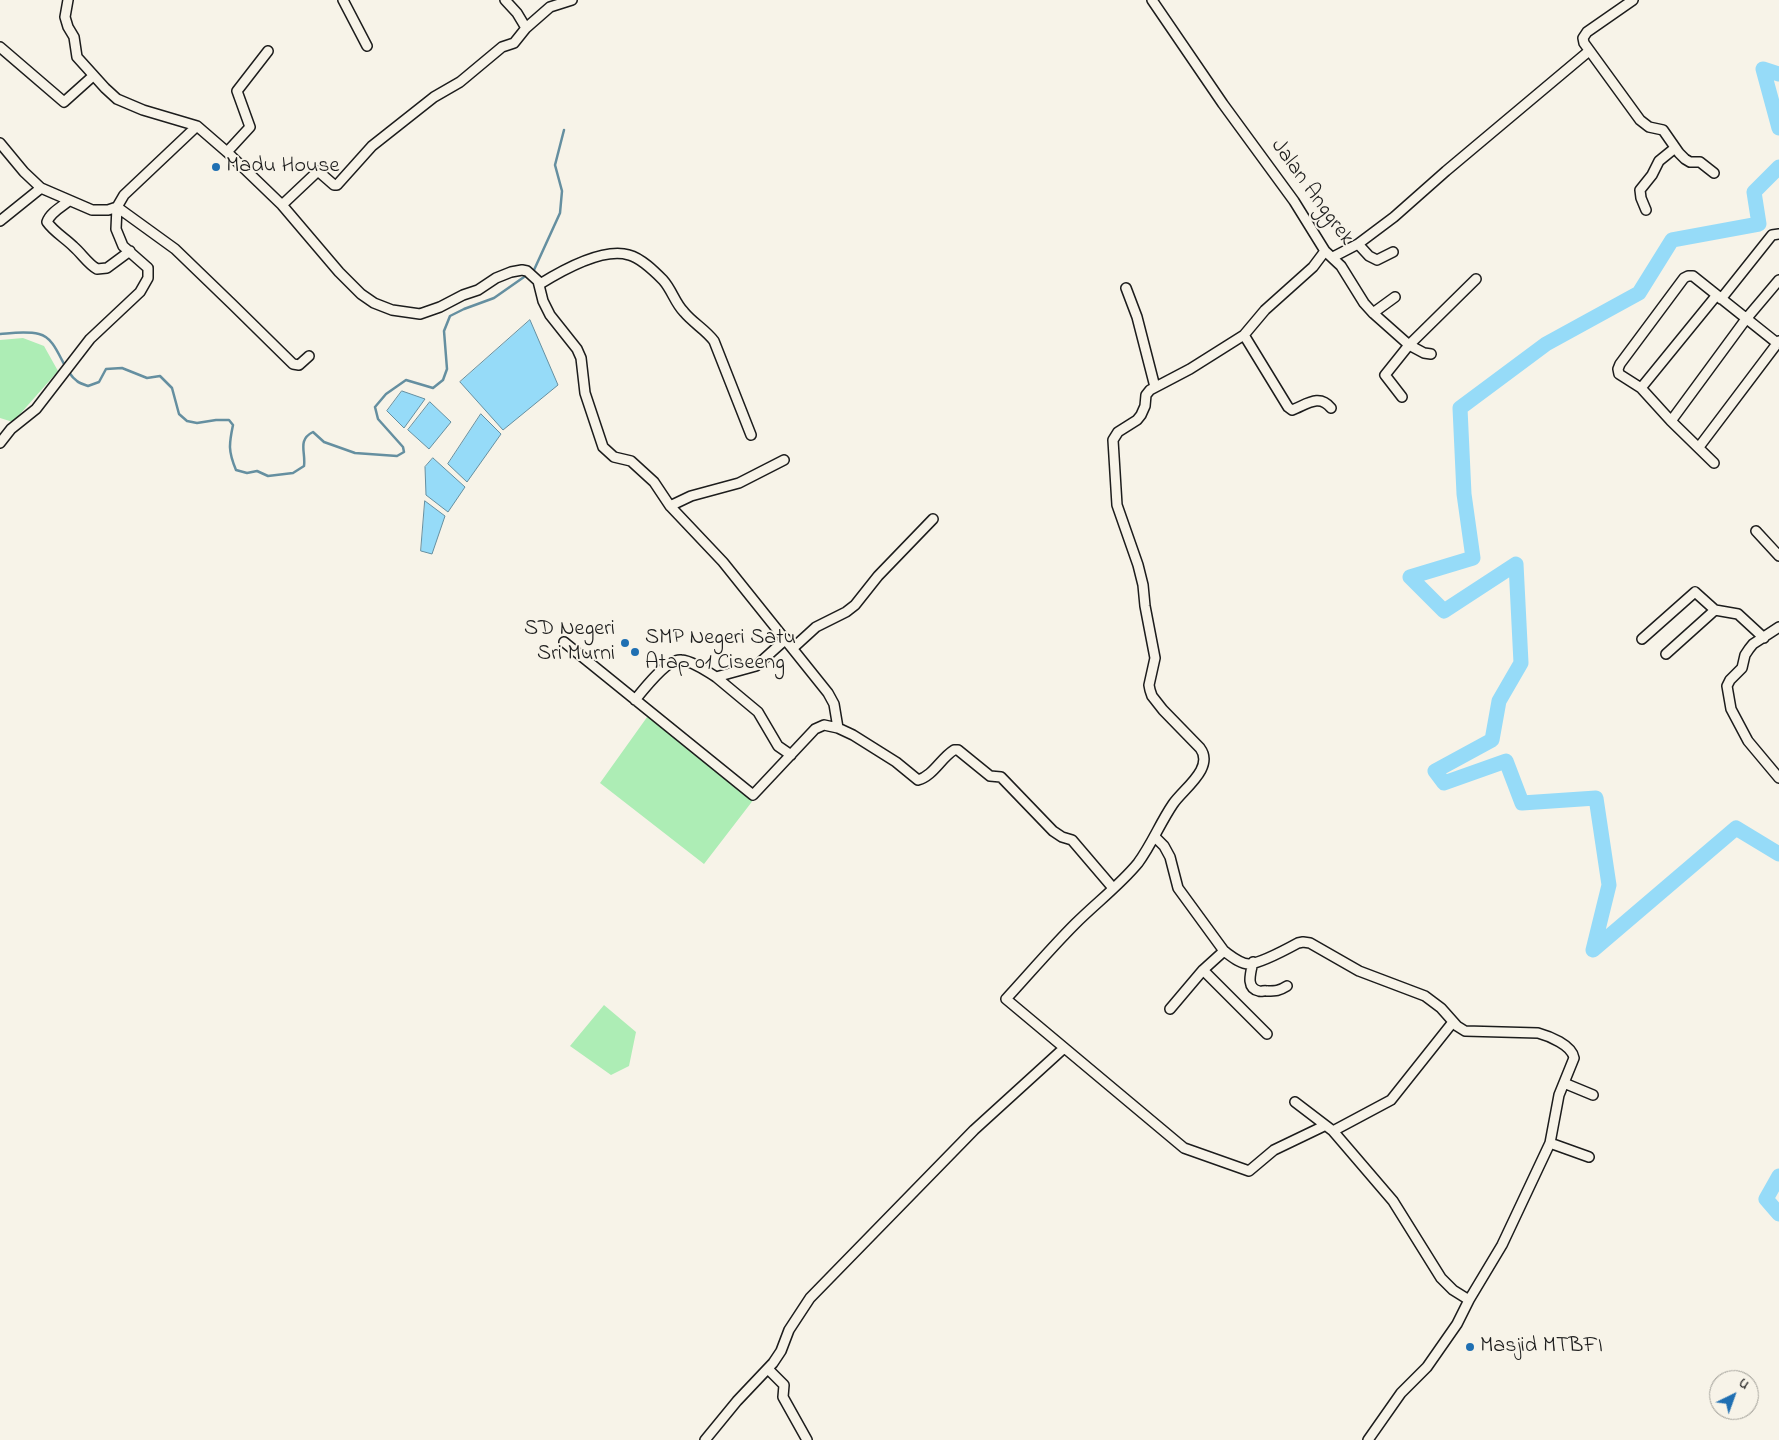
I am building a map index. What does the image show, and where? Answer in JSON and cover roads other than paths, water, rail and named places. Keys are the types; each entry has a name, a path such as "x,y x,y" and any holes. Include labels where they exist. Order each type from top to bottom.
{"street":[{"path":"68,0 65,17 74,37 78,60 93,76 117,99 142,110 198,126 282,205 323,255 348,281 374,303 392,310 420,314 463,294 478,290 504,274 517,270 527,271 539,282 541,296 546,308 573,343 581,358 585,393 603,447 614,457 626,459 636,464 654,482 670,506 723,562 832,698 838,728"},
{"path":"343,0 367,46"},
{"path":"505,0 517,13 526,28"},
{"path":"282,205 318,171 338,185 372,146 434,97 460,82 502,47 514,43 526,28 550,6 572,0"},
{"name":"Jalan Anggrek","path":"1152,0 1223,104 1294,201 1325,251 1342,266 1364,303 1409,345 1424,353 1431,354"},
{"path":"1633,0 1584,34 1584,43 1636,116 1647,126 1663,130 1685,159 1690,162 1700,162 1714,173"},
{"path":"0,46 64,102 93,76"},
{"path":"227,152 250,127 237,91 268,51"},
{"path":"1333,257 1358,244 1394,217 1589,51"},
{"path":"0,443 12,429 36,409 90,339 121,311 145,284 149,273 148,268 123,246 116,229 117,207 124,195 198,126"},
{"path":"0,143 24,172 41,188 92,210 108,210 117,207"},
{"path":"1646,210 1640,190 1652,175 1659,161 1675,148"},
{"path":"0,221 41,188"},
{"path":"69,201 48,218 47,222 92,266 97,269 107,268 130,251"},
{"path":"117,207 175,250 293,364 298,364 309,356"},
{"path":"1641,388 1772,235 1779,234"},
{"path":"1358,244 1369,256 1377,260 1393,252"},
{"path":"1324,1126 1274,1150 1249,1171 1184,1148 1063,1049 1006,999 1075,924 1138,862 1172,805 1202,770 1205,756 1200,748 1157,702 1150,690 1149,685 1155,658 1138,565 1117,504 1113,440 1118,432 1137,420 1141,415 1145,406 1146,395 1155,387 1244,335 1265,310 1313,267 1325,251"},
{"path":"539,282 578,264 608,254 625,254 639,260 664,282 684,312 714,341 751,435"},
{"path":"1699,447 1778,342 1718,298 1694,276 1688,276 1684,278 1618,369 1619,374 1641,388 1671,421 1714,463"},
{"path":"1402,396 1385,375 1409,345 1476,279"},
{"path":"1671,421 1746,319 1779,280"},
{"path":"1126,288 1138,317 1155,387"},
{"path":"1373,313 1395,297"},
{"path":"1244,335 1288,407 1292,410 1317,400 1323,401 1331,408"},
{"path":"670,506 691,496 739,483 784,460"},
{"path":"793,648 816,627 846,612 855,605 878,576 933,519"},
{"path":"1756,531 1779,556"},
{"path":"1642,639 1695,592 1715,610 1738,614 1764,638"},
{"path":"1666,654 1715,610"},
{"path":"1779,628 1749,649 1745,655 1742,668 1726,686 1731,709 1748,741 1779,778"},
{"path":"716,677 756,666 786,639"},
{"path":"564,642 753,795 815,729 824,725 838,728 874,747 918,780 925,778 949,753 958,750 990,776 1001,777 1054,831 1062,837 1072,840 1113,888"},
{"path":"634,700 674,660 681,660 716,677 758,712 778,746 791,755"},
{"path":"1154,837 1164,846 1170,857 1178,888 1224,951 1242,962 1249,964 1298,943 1310,943 1359,971 1425,996 1441,1008 1453,1022 1465,1031 1538,1032 1545,1034 1569,1049 1573,1054 1574,1058 1560,1095 1550,1143 1502,1244 1457,1324 1427,1367 1400,1393 1368,1440"},
{"path":"1170,1010 1203,970 1224,951"},
{"path":"1253,962 1249,978 1253,988 1259,991 1278,992 1287,986"},
{"path":"1203,970 1267,1034"},
{"path":"1333,1131 1391,1100 1453,1022"},
{"path":"705,1440 779,1355 790,1330 810,1298 974,1130 1063,1049"},
{"path":"1564,1083 1593,1095"},
{"path":"1295,1102 1333,1131 1393,1201 1441,1278 1453,1290 1469,1300"},
{"path":"1550,1143 1589,1157"},
{"path":"768,1369 784,1385 783,1397 807,1440"}],"water":[{"path":"530,320 558,385 503,430 460,382"},
{"path":"402,391 425,399 404,428 387,411"},
{"path":"430,402 451,422 429,449 408,430"},
{"path":"481,414 501,434 467,482 448,464"},
{"path":"433,458 465,487 448,512 426,495 425,467"},
{"path":"425,501 445,516 432,554 421,551"}],"waterway":[{"path":"1779,74 1763,69 1779,128"},
{"path":"0,334 20,332 39,334 46,337 56,348 72,376 78,382 88,386 99,382 106,369 122,368 147,378 160,376 172,388 179,414 187,421 197,423 229,420 233,425 230,448 236,470 247,473 257,471 268,476 293,473 304,466 303,447 305,439 313,432 324,442 355,453 397,456 404,452 403,447 378,419 375,407 386,394 406,380 433,388 443,380 447,369 444,331 450,316 494,298 534,270 560,213 562,191 555,165 564,130"},
{"path":"1779,167 1754,192 1759,224 1672,240 1639,293 1546,344 1460,408 1464,494 1473,558 1410,577 1444,611 1516,564 1521,663 1499,701 1492,740 1435,771 1444,783 1506,761 1522,803 1596,798 1609,885 1593,950 1736,828 1779,854"},
{"path":"1779,1176 1766,1199 1779,1214"}],"place":[{"name":"Madu House","path":"216,167"},
{"name":"SD Negeri Sri Murni","path":"625,643"},
{"name":"SMP Negeri Satu Atap 01 Ciseeng","path":"635,652"},
{"name":"Masjid MTBFI","path":"1470,1347"}]}
